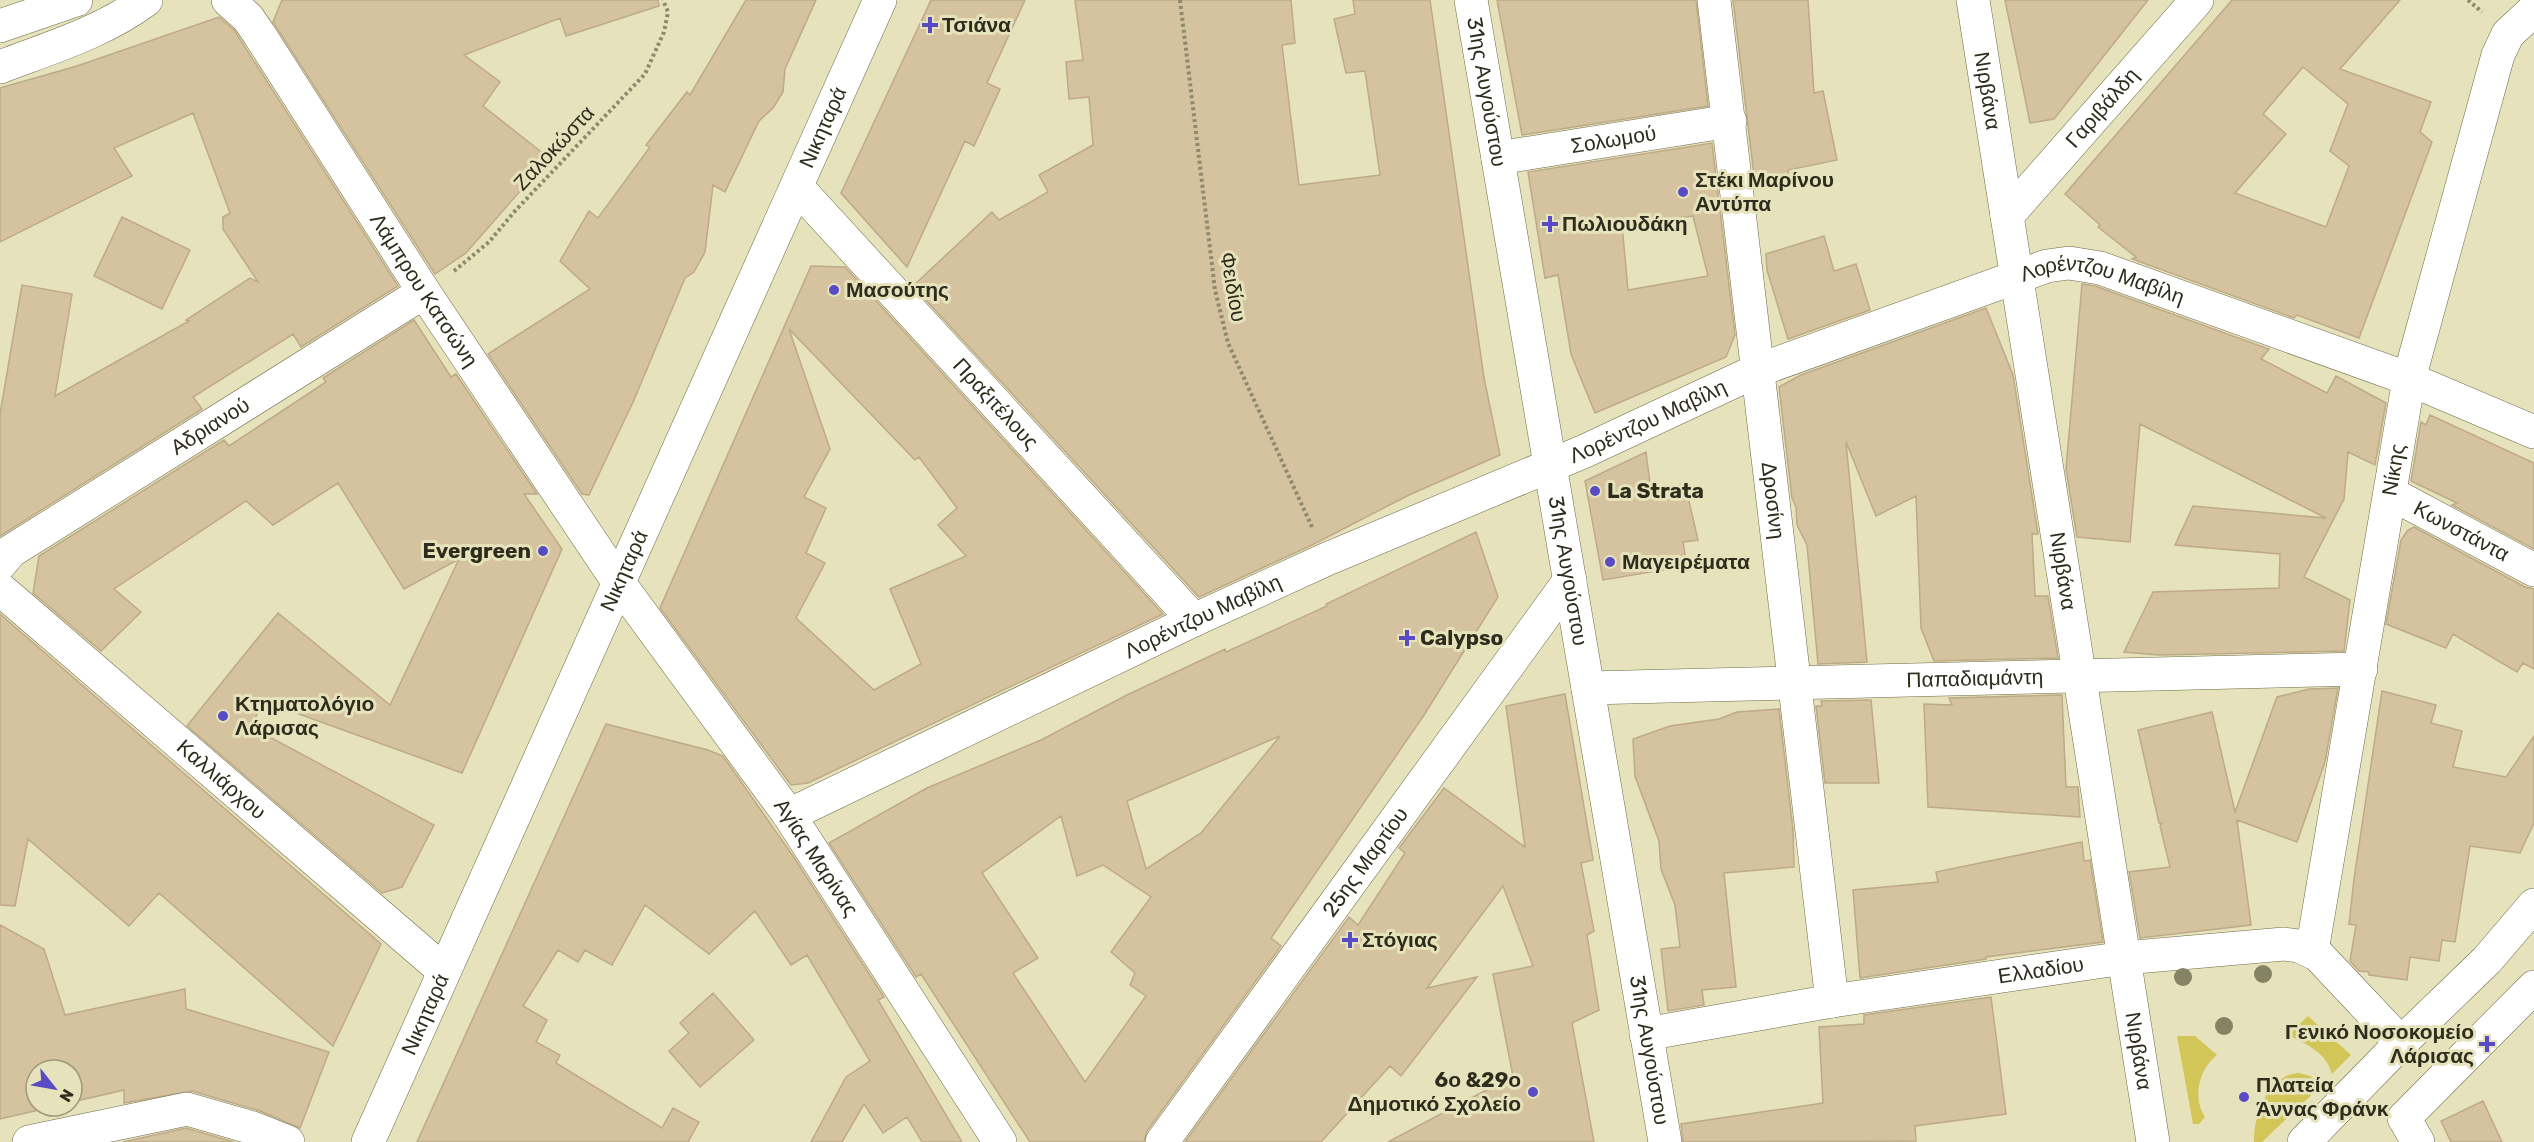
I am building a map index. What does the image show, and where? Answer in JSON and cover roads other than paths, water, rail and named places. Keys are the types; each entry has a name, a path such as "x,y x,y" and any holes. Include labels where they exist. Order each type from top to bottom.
{"street":[{"path":"0,26 76,0"},
{"path":"0,67 124,17 146,0"},
{"name":"Λάμπρου Κατσώνη","path":"228,0 248,18 259,34 424,292 619,582"},
{"name":"Νικηταρά","path":"368,1142 880,0"},
{"name":"31ης Αυγούστου","path":"1471,0 1665,1142"},
{"name":"Δροσίνη","path":"1714,0 1832,1001"},
{"name":"Νιρβάνα","path":"1973,0 2153,1142"},
{"name":"Γαριβάλδη","path":"2007,216 2197,0"},
{"name":"Νίκης","path":"2312,951 2409,379 2498,55 2508,34 2534,10"},
{"name":"Σολωμού","path":"1498,158 1730,121"},
{"name":"Πραξιτέλους","path":"797,187 1194,620"},
{"name":"Λορέντζου Μαβίλη","path":"789,815 1194,620 1327,559 1550,465 1756,371 2047,266 2069,263 2100,268 2409,379 2534,432"},
{"name":"Αδριανού","path":"0,564 11,551 424,292"},
{"name":"Κωνστάντα","path":"2390,493 2534,570"},
{"name":"25ης Μαρτίου","path":"1162,1142 1570,580"},
{"name":"Αγίας Μαρίνας","path":"619,582 789,815 1000,1142"},
{"name":"Καλλιάρχου","path":"0,589 444,971"},
{"name":"Παπαδιαμάντη","path":"1588,688 2361,669"},
{"path":"2304,1142 2487,960 2534,905"},
{"name":"Ελλαδίου","path":"1646,1034 1832,1001 2124,958 2270,944 2299,946 2312,951"},
{"path":"2312,951 2401,1043"},
{"path":"2418,1142 2404,1118 2523,1015 2534,987"},
{"path":"29,1142 187,1109 253,1128 288,1142"}],"place":[{"name":"Τσιάνα","path":"930,25"},
{"name":"Στέκι Μαρίνου Αντύπα","path":"1683,192"},
{"name":"Πωλιουδάκη","path":"1550,224"},
{"name":"Μασούτης","path":"834,290"},
{"name":"La Strata","path":"1595,491"},
{"name":"Evergreen","path":"543,551"},
{"name":"Μαγειρέματα","path":"1610,562"},
{"name":"Calypso","path":"1407,638"},
{"name":"Κτηματολόγιο Λάρισας","path":"223,716"},
{"name":"Στόγιας","path":"1350,940"},
{"name":"Γενικό Νοσοκομείο Λάρισας","path":"2487,1044"},
{"name":"6ο &29ο Δημοτικό Σχολείο","path":"1533,1092"},
{"name":"Πλατεία Άννας Φράνκ","path":"2244,1097"}]}
